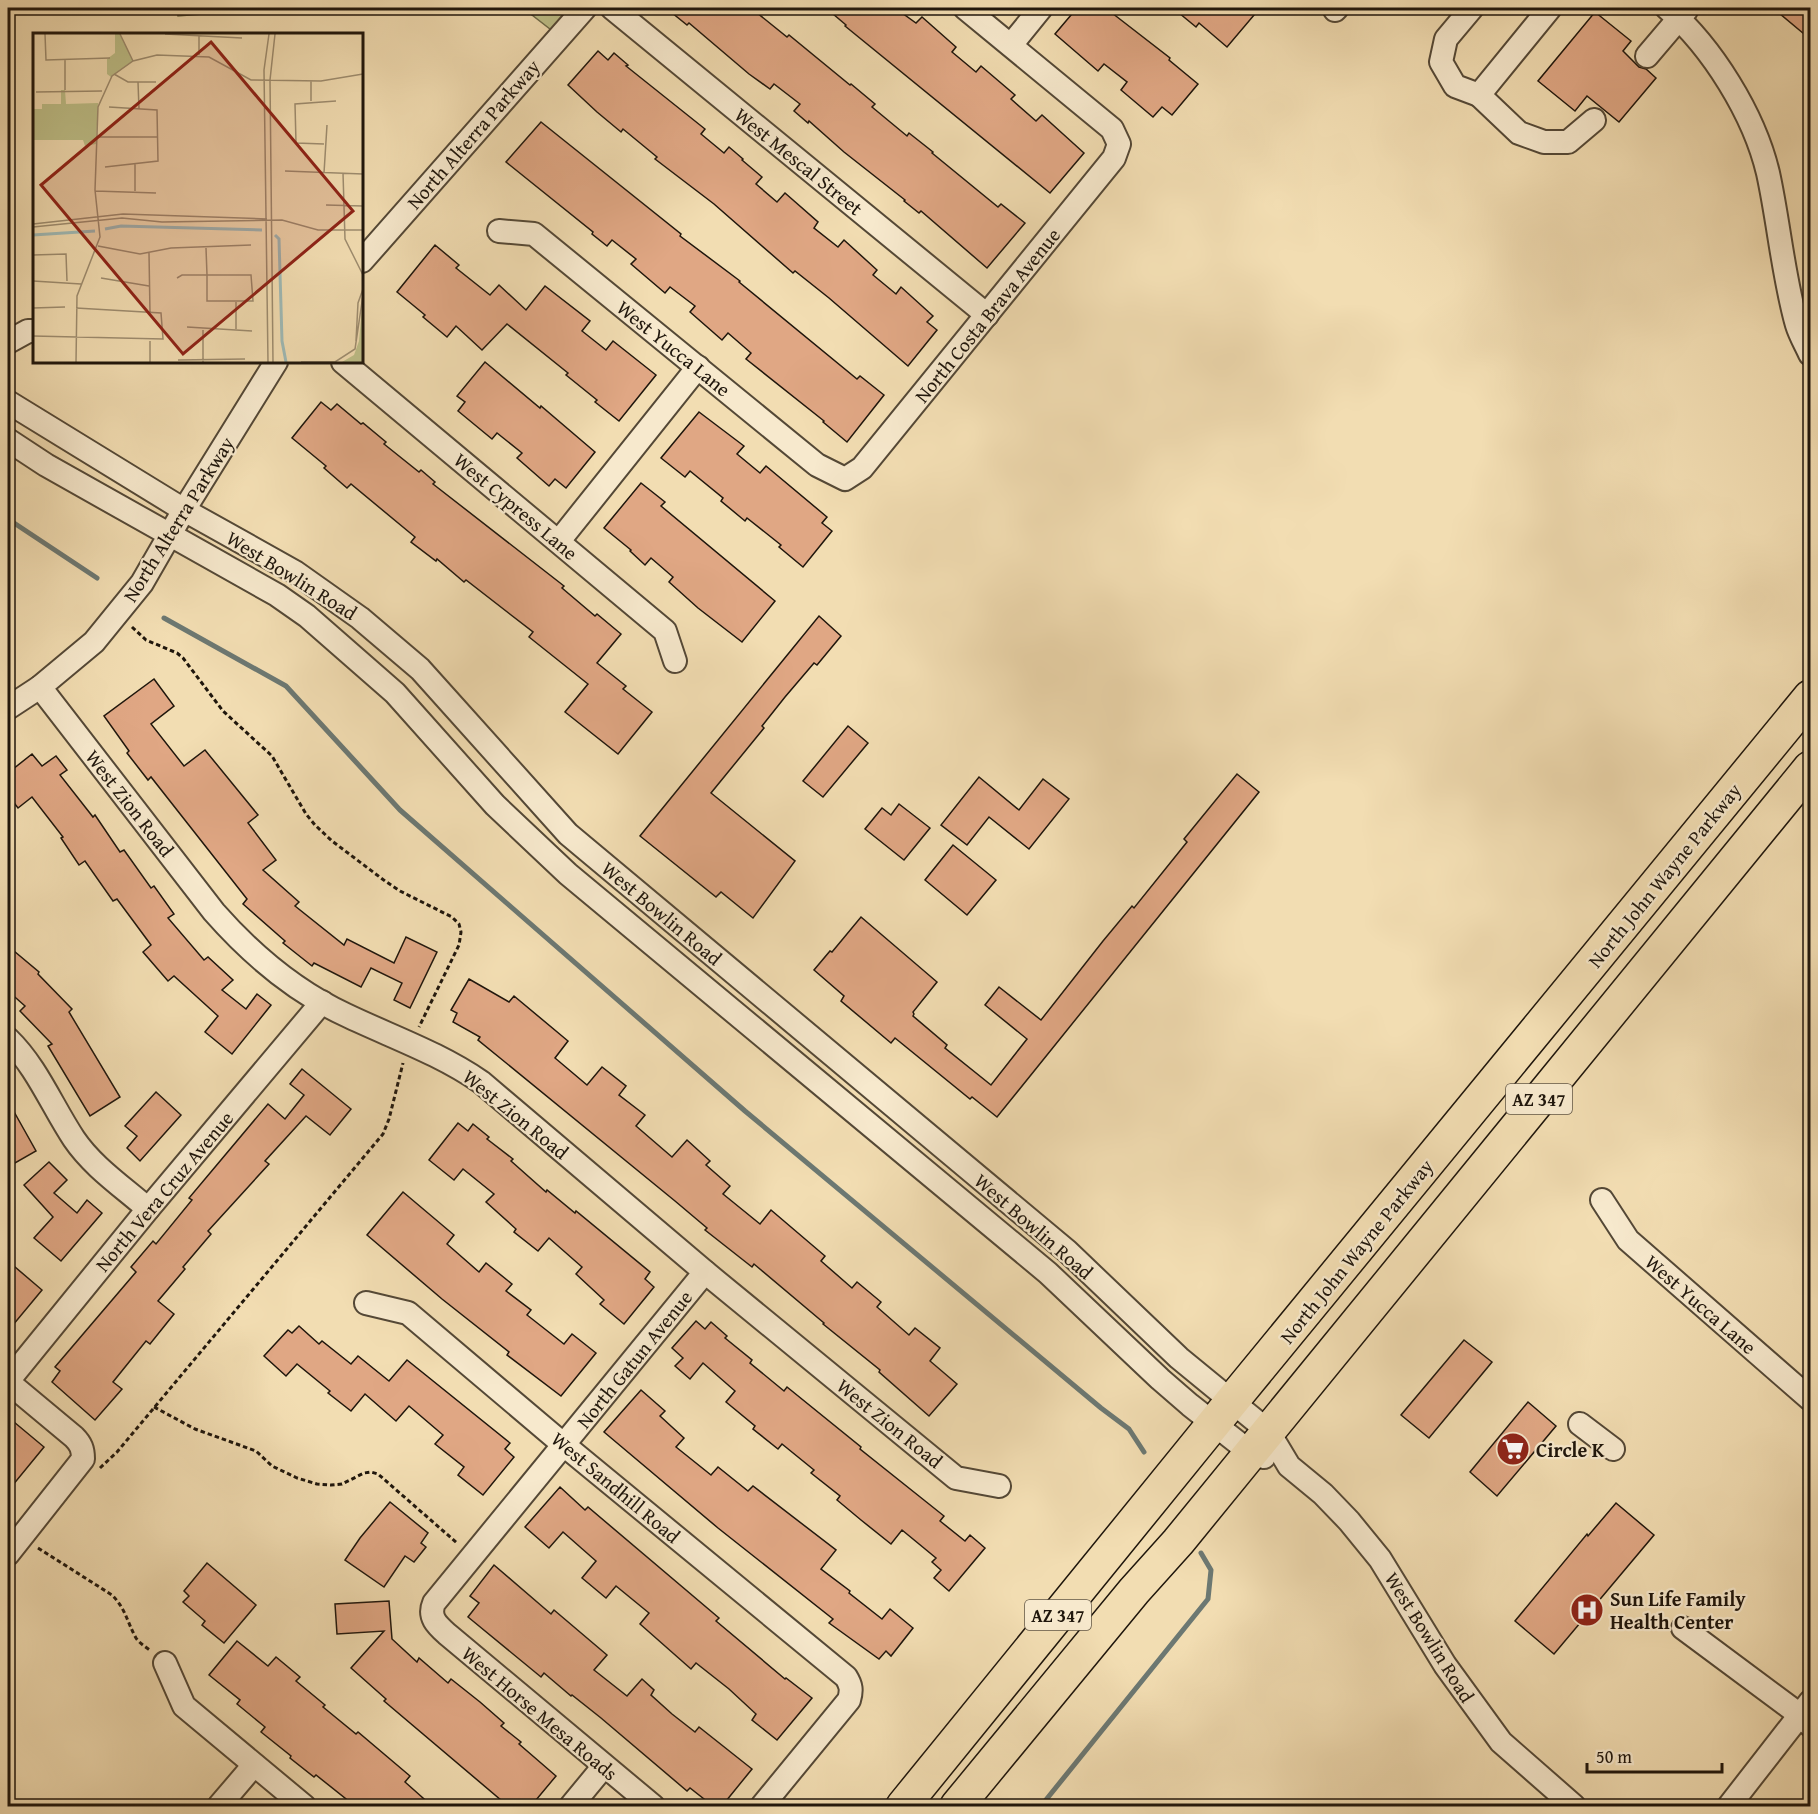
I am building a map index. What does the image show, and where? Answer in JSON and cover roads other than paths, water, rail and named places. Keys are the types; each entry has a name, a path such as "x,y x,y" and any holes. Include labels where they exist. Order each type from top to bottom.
{"highway":[{"name":"North John Wayne Parkway","path":"903,1806 1810,697"},
{"name":"AZ 347","path":"957,1806 1260,1442 1810,768"}],"street":[{"name":"North Alterra Parkway","path":"363,260 585,8"},
{"name":"West Mescal Street","path":"612,8 987,315"},
{"path":"965,8 1011,45 1041,8"},
{"path":"1472,8 1446,39 1441,62 1455,86 1479,95 1519,133 1544,142 1568,142 1594,120"},
{"path":"1479,95 1550,8"},
{"path":"1647,56 1678,11 1730,85 1749,119 1767,171 1797,327 1810,354"},
{"name":"North Costa Brava Avenue","path":"845,479 862,468 1114,158 1119,144 1112,129 1011,45"},
{"name":"West Yucca Lane","path":"499,231 534,234 817,465 845,479"},
{"path":"8,342 28,331 33,331"},
{"name":"North Alterra Parkway","path":"8,708 40,687 94,642 142,583 184,510 275,363"},
{"name":"West Cypress Lane","path":"344,363 665,631 675,662"},
{"path":"559,541 698,367"},
{"name":"West Bowlin Road","path":"8,402 184,510 295,572 360,618 420,669 568,834 1067,1251 1179,1358 1223,1412"},
{"name":"West Bowlin Road","path":"8,440 46,465 277,595 329,635 395,693 495,805 568,874 1038,1265 1160,1379 1223,1412 1323,1494 1380,1559 1444,1665 1501,1742 1574,1806"},
{"name":"West Zion Road","path":"40,687 228,928 259,958 288,982 408,1051 457,1066 481,1082 705,1272 956,1478 999,1486"},
{"name":"North Vera Cruz Avenue","path":"8,1382 148,1209 322,1002"},
{"path":"8,1039 31,1067 75,1140 86,1154 148,1209"},
{"name":"West Yucca Lane","path":"1602,1200 1628,1240 1810,1399"},
{"name":"North Gatun Avenue","path":"432,1615 434,1603 705,1272"},
{"name":"West Sandhill Road","path":"366,1303 408,1313 564,1445 846,1677 852,1692 845,1707 762,1806"},
{"path":"8,1382 74,1437 80,1443 83,1455 8,1554"},
{"path":"1580,1424 1613,1449"},
{"name":"West Horse Mesa Roads","path":"432,1615 436,1624 447,1634 653,1806"},
{"path":"1683,1629 1807,1714 1729,1806"},
{"path":"165,1663 184,1706 304,1806"},
{"path":"219,1806 254,1765"},
{"path":"571,1806 604,1766"}],"waterway":[{"path":"8,519 97,578"},
{"path":"164,618 286,686 400,810 745,1111 1129,1429 1144,1452"},
{"path":"1041,1806 1208,1599 1211,1570 1201,1553"}],"place":[{"name":"Circle K","path":"1513,1449"},
{"name":"Sun Life Family Health Center","path":"1587,1610"}]}
